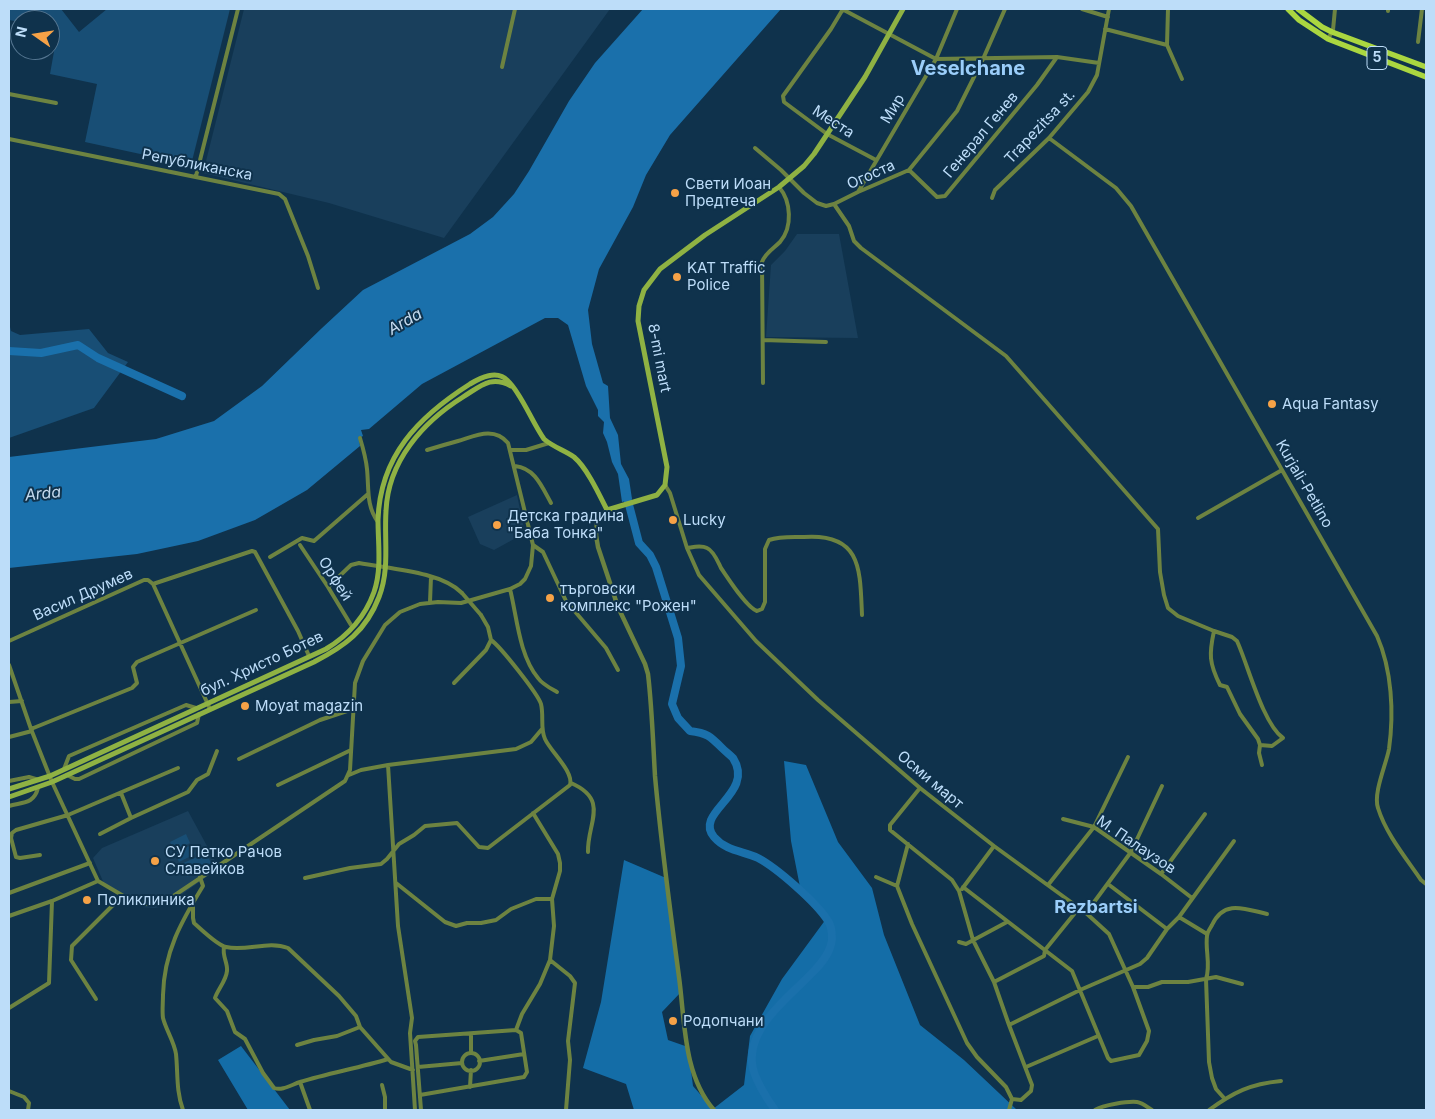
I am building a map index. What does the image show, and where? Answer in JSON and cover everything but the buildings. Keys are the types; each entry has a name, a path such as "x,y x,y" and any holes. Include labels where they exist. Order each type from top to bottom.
{"main road":[{"name":"8-mi mart","path":"666,486 668,475 664,450 638,322 639,306 644,290 660,269 678,254 779,187 804,166 856,92 903,9"},
{"name":"5","path":"1288,9 1299,20 1328,39 1426,77"},
{"name":"5","path":"1298,9 1332,32 1426,67"},
{"name":"бул. Христо Ботев","path":"9,789 50,776 339,641 352,629 369,605 377,584 379,567 378,522 381,494 390,464 404,442 421,421 449,398 481,377 494,375 507,379 512,386"},
{"name":"бул. Христо Ботев","path":"9,797 52,782 322,658 348,642 360,630 371,614 379,596 386,568 387,495 394,473 404,453 415,438 442,412 484,384 491,381 499,381 512,386"},
{"path":"512,386 539,432 549,443 577,460 607,510 657,495 666,486"}],"street":[{"path":"196,176 238,9"},
{"path":"502,67 514,9"},
{"path":"843,9 936,59 1057,57 1099,63"},
{"name":"Места","path":"843,9 783,96 784,102 828,134 876,160"},
{"name":"Мир","path":"858,192 936,59 957,9"},
{"path":"909,170 957,111 1005,9"},
{"path":"1082,9 1108,17"},
{"name":"Trapezitsa st.","path":"992,198 995,190 1049,138 1088,92 1097,75 1109,9"},
{"path":"1168,9 1167,45 1182,79"},
{"path":"1328,39 1332,32 1335,9"},
{"path":"1418,42 1422,9"},
{"path":"1106,29 1167,45"},
{"name":"Генерал Генев","path":"938,197 945,196 1037,85 1057,57"},
{"path":"9,94 56,103"},
{"name":"Kurjali-Petlino","path":"1049,138 1116,188 1131,206 1378,636 1384,651 1392,715 1389,749 1377,798 1378,807 1390,833 1421,880 1426,884"},
{"name":"Републиканска","path":"9,140 247,186 282,196 308,256 318,288"},
{"name":"Огоста","path":"755,148 804,193 817,203 826,206 909,170 938,197"},
{"path":"763,383 762,262 766,254 781,240 788,222 788,201 779,187"},
{"name":"Огоста","path":"834,204 849,226 854,241 1006,356 1158,529 1160,572 1168,608 1178,616 1214,631"},
{"path":"763,340 826,342"},
{"path":"348,777 358,672 385,625 400,612 409,608 430,602 462,603 510,589 520,584 529,572 533,545 511,450 504,438 496,434 486,433 427,450"},
{"path":"360,438 367,468 368,494 372,513 378,522"},
{"path":"511,450 526,450 549,443"},
{"path":"515,466 529,470 535,476 551,504"},
{"path":"1198,518 1282,470"},
{"name":"Осми март","path":"666,486 695,568 704,582 756,641 818,700 920,788 994,846 1086,913 1109,934 1133,987 1149,1034 1141,1053 1137,1056 1111,1061 1098,1036"},
{"path":"270,557 302,538 314,541 368,494"},
{"path":"607,510 597,522 596,535 618,607 648,674 667,891 688,1047 697,1087 714,1110"},
{"path":"687,548 701,546 712,552 723,571 750,606 757,611 762,609 765,602 765,549 769,540 817,536 831,538 847,548 858,565 861,582 862,615"},
{"name":"Орфей","path":"300,545 351,625"},
{"path":"533,545 542,552 566,602 606,648 618,670"},
{"name":"Васил Друмев","path":"9,641 144,580 148,580 153,584 249,552 255,552 298,631 309,656"},
{"path":"328,587 351,565 359,563 445,581 462,593 481,615 488,627 491,640 511,660 538,697 542,711 542,729 550,748 568,773 571,783 584,791 595,807 588,841 588,852"},
{"path":"430,602 431,577"},
{"path":"153,584 210,709"},
{"path":"510,589 528,662 538,679 547,687 557,692"},
{"path":"9,737 32,730 132,688 137,681 133,669 134,664 256,610"},
{"path":"1260,745 1272,746 1283,738 1274,729 1264,711 1237,642 1232,637 1214,631 1210,657 1212,669 1220,685 1228,687 1240,714 1260,745 1258,753 1262,766"},
{"path":"454,683 486,650 491,640"},
{"path":"9,665 52,782 98,881 132,901 148,904 161,902 183,890 361,770 516,749 531,742 542,729"},
{"path":"9,702 22,701"},
{"path":"64,769 69,756 186,705 196,708"},
{"path":"239,758 320,720 353,709"},
{"path":"67,775 74,779 79,779 197,723 199,714"},
{"path":"278,785 351,750"},
{"path":"100,834 188,792 196,780 208,774 217,751"},
{"path":"1048,885 1094,827 1128,757"},
{"path":"388,765 395,848 398,926 412,1018 410,1033 415,1110"},
{"path":"40,855 20,858 16,856 12,833 16,830 68,815 178,768"},
{"path":"9,781 26,777 39,780"},
{"path":"305,878 350,868 381,864 403,840 414,835 425,826 450,822 461,824 479,847 488,848 568,788 571,783"},
{"path":"1086,913 1131,852 1162,786"},
{"path":"9,806 32,800 38,788"},
{"path":"920,788 890,828 952,880 962,896 973,940 994,982 1032,1085 1031,1091 1021,1100 1012,1098"},
{"path":"121,793 131,818"},
{"path":"516,1030 522,1014 540,984 550,960 554,926 552,900 560,871 560,863 554,845 533,813"},
{"path":"1161,874 1205,814"},
{"name":"М. Палаузов","path":"1063,819 1094,827 1192,898"},
{"path":"1009,1025 1080,990 1125,970 1132,969 1147,958 1234,841"},
{"path":"908,844 896,886 966,1043 1006,1087 1012,1098 1009,1110"},
{"path":"962,896 963,887 994,846"},
{"path":"9,893 90,863"},
{"path":"183,1110 177,1087 175,1050 163,1016 164,980 169,953 181,923 203,886 200,877"},
{"path":"876,877 896,886"},
{"path":"9,916 52,901 98,881"},
{"path":"396,883 445,922 456,926 467,923 481,924 496,920 511,909 536,899 552,900"},
{"path":"1108,884 1167,930"},
{"path":"963,887 1072,971 1098,1036 1026,1067"},
{"path":"96,999 71,960 72,946 122,896"},
{"path":"9,1008 49,983 52,901"},
{"path":"193,902 194,923 224,947 248,948 281,945 288,948 339,996 356,1016 360,1027 391,1062 413,1070"},
{"path":"994,982 1044,956 1045,950 1079,908"},
{"path":"1224,1098 1214,1083 1209,1062 1206,980 1208,973 1207,934 1214,920 1228,908 1267,914"},
{"path":"1179,917 1207,934"},
{"path":"959,942 966,944 1007,922"},
{"path":"224,947 223,953 228,970 226,978 217,991 215,998 227,1011 235,1032 245,1039 263,1073 274,1088 280,1089 388,1058"},
{"path":"550,960 570,976 575,983 568,1040 570,1060 566,1110"},
{"path":"1133,987 1148,987 1162,982 1206,980 1216,977 1242,984"},
{"path":"9,1001 14,1004"},
{"path":"297,1045 336,1036 360,1027"},
{"path":"420,1095 524,1077 527,1072 521,1033 516,1030 418,1037 416,1041 421,1110"},
{"path":"471,1034 471,1053"},
{"path":"471,1053 478,1056 480,1061 477,1068 471,1070 466,1069 462,1063 465,1056 471,1053"},
{"path":"480,1061 524,1054"},
{"path":"418,1067 462,1063"},
{"path":"470,1087 471,1070"},
{"path":"1209,1110 1224,1098 1241,1089 1281,1080"},
{"path":"300,1082 310,1110"},
{"path":"382,1085 385,1097 385,1110"},
{"path":"9,1091 24,1097 29,1103 28,1110"},
{"path":"1095,1110 1102,1107 1134,1102 1140,1103 1152,1110"}],"shaded area":[{"path":"9,9 61,9 79,32 107,9 230,9 191,165 85,142 97,84 50,74 52,60 60,60 60,10 10,10 9,20"},
{"path":"244,9 610,9 444,238 329,203 203,173"},
{"path":"797,234 839,234 858,338 766,337 771,265 785,251"},
{"path":"9,323 11,331 20,335 89,329 108,353 128,362 94,408 9,438"},
{"name":"Детска градина \"Баба Тонка\"","path":"517,495 525,533 494,550 480,544 468,517"},
{"path":"784,761 806,765 838,842 872,888 884,935 920,1025 964,1060 1017,1110 634,1110 626,1084 583,1068 601,1002 624,860 666,878 681,992 662,1012 668,1040 688,1047 693,1086 713,1109 744,1085 750,1036 782,979 826,919 800,887 791,841"},
{"name":"СУ Петко Рачов Славейков","path":"188,811 219,868 167,905 155,908 141,907 122,898 105,886 93,858 102,848"},
{"path":"186,834 190,843 174,851 170,842"},
{"path":"191,845 195,854 179,862 175,853"},
{"path":"206,853 212,865 187,877 181,864"},
{"path":"241,1046 290,1110 248,1110 218,1060"}],"water":[{"name":"Arda","path":"643,9 781,9 670,135 646,175 633,207 599,269 588,310 592,344 603,383 608,386 610,418 618,435 621,464 629,479 632,499 622,502 618,474 612,462 603,433 604,422 598,416 598,410 586,386 568,325 558,318 545,318 422,384 369,429 361,430 363,436 359,438 360,446 307,490 255,520 198,541 137,554 9,568 9,457 156,439 214,421 262,386 363,290 470,234 493,217 514,194 569,101 595,63"}],"waterway":[{"path":"9,351 41,353 78,345 98,358 182,396"},
{"path":"627,497 639,543 650,555 656,567 678,638 681,666 672,704 678,718 690,731 708,736 733,758 738,771 737,782 732,792 711,819 710,828 714,837 724,845 758,858 796,886 823,914 831,927 830,949 814,970 781,1003 763,1025 753,1050 752,1063 755,1075 764,1094 775,1110"}],"place":[{"name":"Свети Иоан Предтеча","path":"675,193"},
{"name":"KAT Traffic Police","path":"677,277"},
{"name":"Aqua Fantasy","path":"1272,404"},
{"name":"Lucky","path":"673,520"},
{"name":"Детска градина \"Баба Тонка\"","path":"497,525"},
{"name":"търговски комплекс \"Рожен\"","path":"550,598"},
{"name":"Moyat magazin","path":"245,706"},
{"name":"СУ Петко Рачов Славейков","path":"155,861"},
{"name":"Поликлиника","path":"87,900"},
{"name":"Родопчани","path":"673,1021"}],"district":[{"name":"Veselchane","path":"968,69"},
{"name":"Rezbartsi","path":"1096,908"}]}
